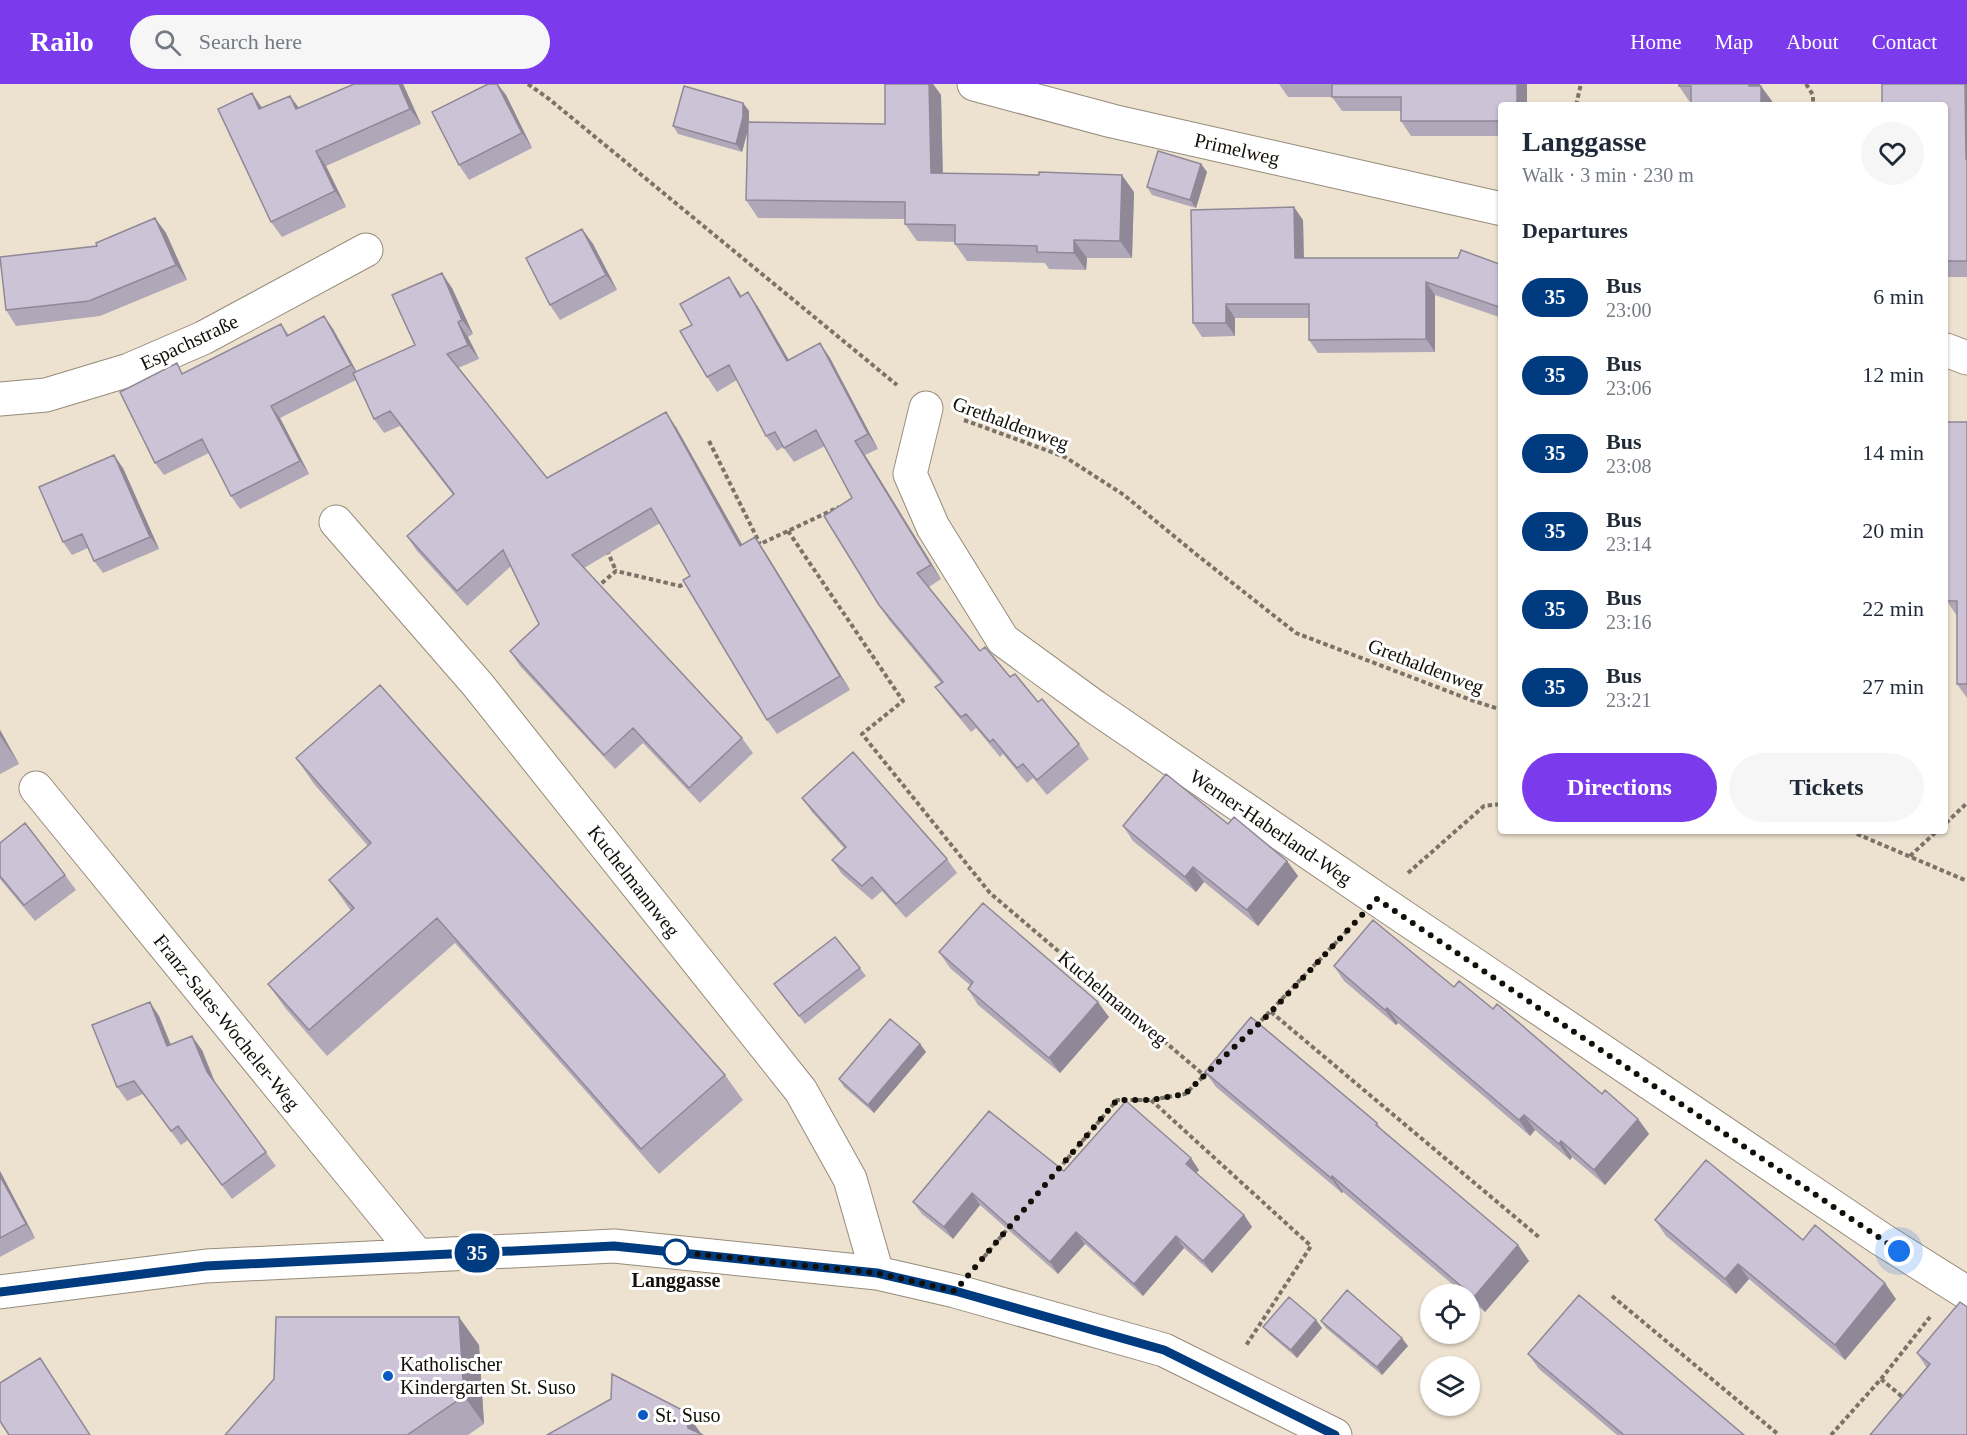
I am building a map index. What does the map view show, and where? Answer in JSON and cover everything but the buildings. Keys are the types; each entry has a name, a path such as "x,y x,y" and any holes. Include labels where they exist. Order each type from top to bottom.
{"street":[{"name":"Primelweg","path":"974,84 1112,121 1498,208"},
{"name":"Espachstraße","path":"0,399 46,395 129,370 203,338 366,250"},
{"path":"1948,352 1967,358"},
{"name":"Werner-Haberland-Weg","path":"927,408 910,474 933,527 1003,640 1095,706 1377,899 1881,1239 1961,1290"},
{"name":"Kuchelmannweg","path":"336,522 478,685 801,1091 850,1179 877,1273"},
{"name":"Franz-Sales-Wocheler-Weg","path":"36,788 418,1256"},
{"path":"0,1292 206,1266 614,1246 877,1273 955,1291 1164,1350 1335,1435"}],"path":[{"name":"Grethaldenweg","path":"528,84 927,408 1065,457 1124,495 1296,633 1498,709"},
{"path":"1577,102 1581,84"},
{"path":"1806,84 1813,95 1813,102"},
{"path":"709,441 760,544"},
{"path":"750,549 849,503"},
{"name":"Kuchelmannweg","path":"788,531 903,701 862,734 990,893 1205,1076"},
{"path":"603,541 616,571"},
{"path":"616,571 680,586 690,581"},
{"path":"588,594 616,571"},
{"path":"1948,821 1967,803"},
{"path":"1254,1028 1377,899 1484,806 1498,804"},
{"path":"1858,834 1967,880"},
{"path":"1910,856 1934,834"},
{"path":"1271,1012 1540,1238"},
{"path":"1055,1173 1117,1100 1151,1100 1185,1094 1213,1068"},
{"path":"1151,1100 1311,1246 1224,1379"},
{"path":"955,1291 1016,1219"},
{"path":"1831,1435 1961,1290"},
{"path":"1612,1296 1779,1435"},
{"path":"1881,1379 1915,1407"}],"bus line":[{"name":"35","path":"0,1292 206,1266 614,1246 877,1273 955,1291 1164,1350 1335,1435"}],"place":[{"name":"Langgasse","path":"676,1252"},
{"name":"Katholischer Kindergarten St. Suso","path":"388,1376"},
{"name":"St. Suso","path":"643,1415"}],"route":[{"path":"676,1252 877,1273 955,1291 1117,1100 1151,1100 1185,1094 1271,1012 1377,899 1899,1251"}]}
